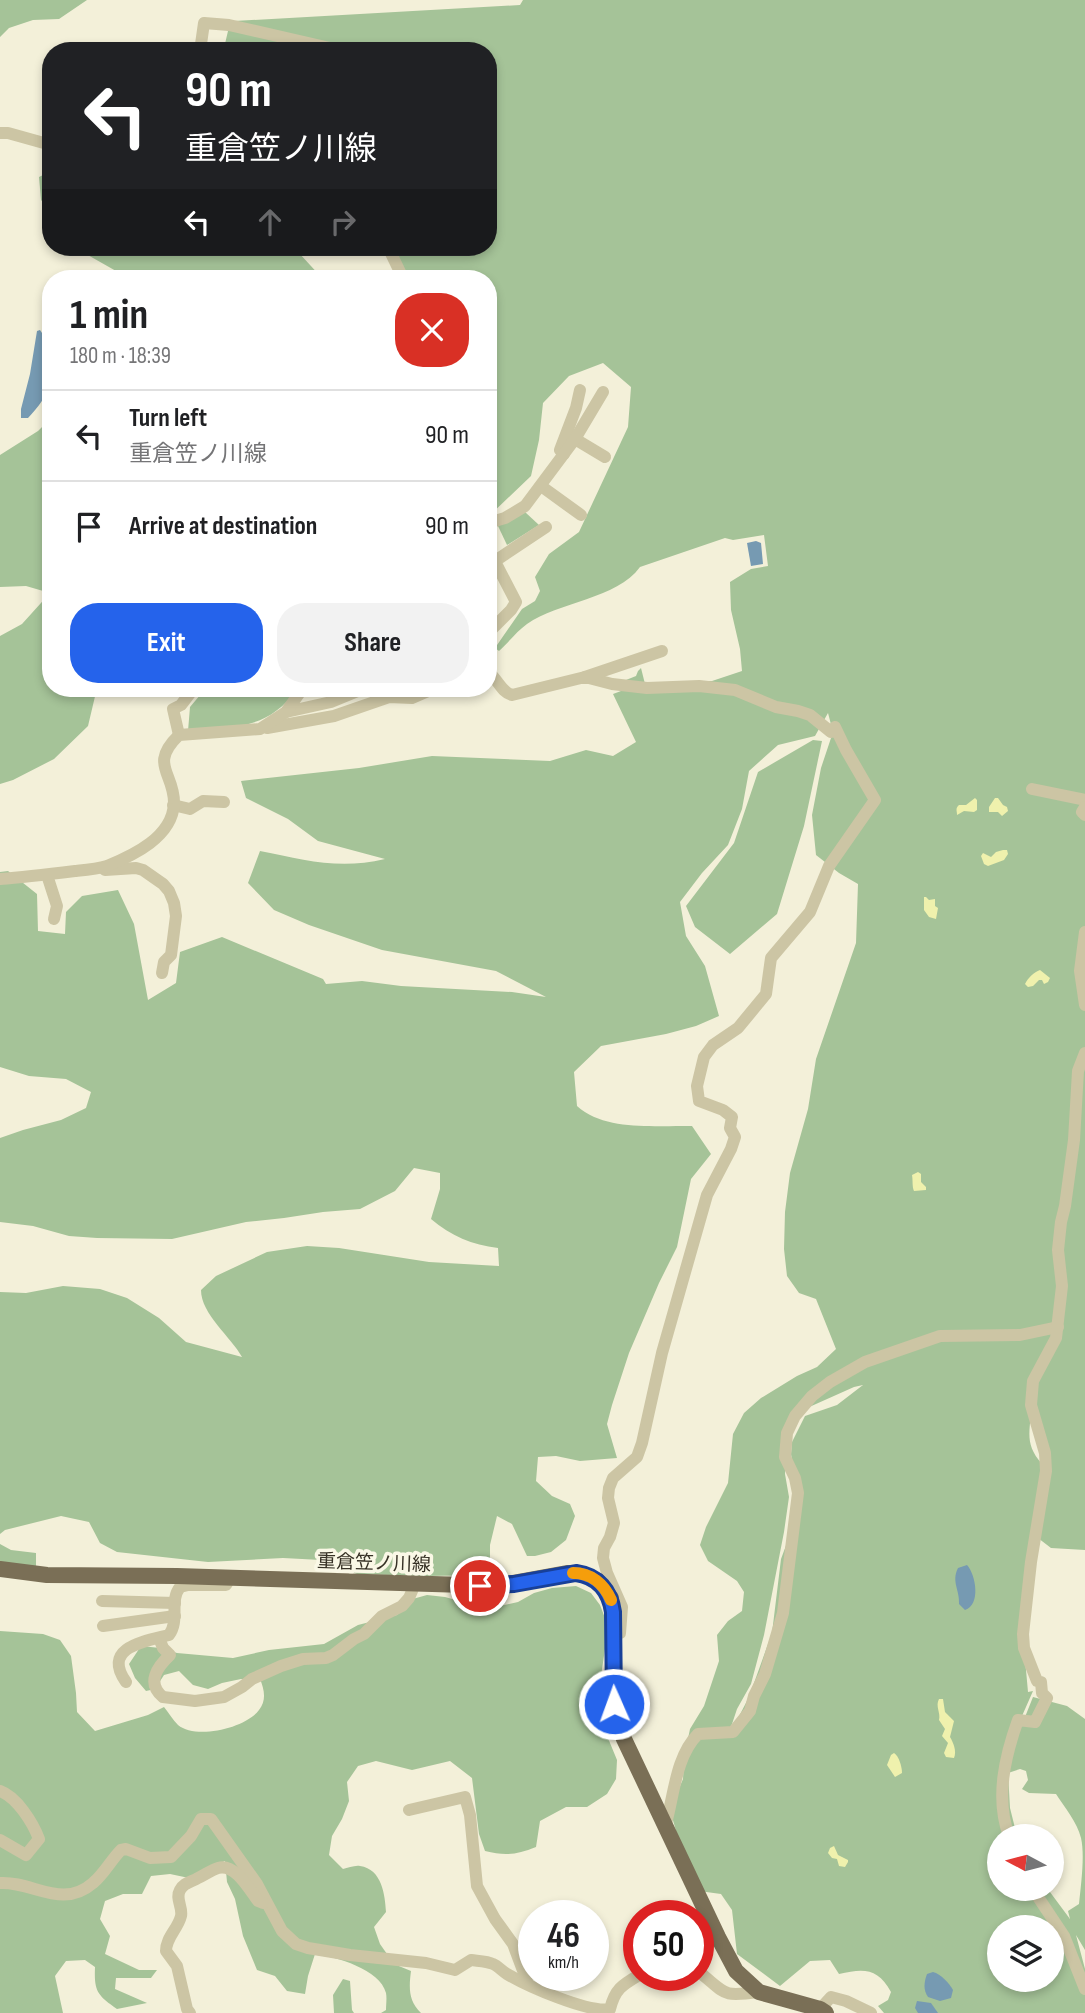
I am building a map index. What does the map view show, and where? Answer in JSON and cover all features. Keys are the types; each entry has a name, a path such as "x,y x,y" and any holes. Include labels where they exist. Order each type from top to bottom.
{"main road":[{"name":"重倉笠ノ川線","path":"0,1569 47,1575 232,1577 497,1586 567,1573 583,1574 598,1581 611,1598 614,1634 613,1684 617,1721 665,1827 736,1970 759,1992 823,2011"}],"street":[{"path":"201,42 204,23 229,24 305,42"},
{"path":"0,132 42,142"},
{"path":"564,454 560,450 580,390"},
{"path":"497,520 525,506 575,439 603,392"},
{"path":"575,439 605,457"},
{"path":"541,486 581,515"},
{"path":"497,560 546,527"},
{"path":"497,565 516,602 497,624"},
{"path":"497,681 504,691 512,695 585,677 662,650"},
{"path":"585,677 612,684 647,688 699,686 735,690 776,707 810,715 831,732 835,727 875,800 829,866 810,912 771,958 766,994 738,1028 713,1045 704,1057 697,1086 699,1101 732,1117 730,1128 735,1137 707,1195 662,1353 637,1457 613,1478 609,1488 608,1498 614,1523 603,1558 622,1607 621,1633 614,1634"},
{"path":"179,735 173,709 181,705 187,697"},
{"path":"286,712 297,697"},
{"path":"260,729 286,712 343,697"},
{"path":"0,879 105,866 157,838 164,832 173,812 174,801 163,762 170,745 179,735 260,729 334,716 389,697 414,697"},
{"path":"1032,789 1085,800"},
{"path":"173,806 190,809 202,801 224,802"},
{"path":"1085,807 1082,812 1085,816"},
{"path":"94,868 143,870 169,891 176,916 171,955 164,962 162,973"},
{"path":"47,874 57,906 54,919"},
{"path":"1085,932 1080,971 1085,1005"},
{"path":"1005,1824 1003,1781 1006,1759 1018,1720 1035,1721 1047,1698 1042,1693 1041,1682 1037,1681 1029,1665 1023,1634 1031,1562 1046,1471 1045,1454 1031,1405 1033,1381 1056,1338 1058,1327 1062,1286 1058,1250 1060,1222 1065,1206 1074,1140 1078,1071 1085,1053"},
{"path":"665,1827 681,1762 690,1742 698,1734 733,1732 750,1712 778,1633 783,1613 798,1493 795,1478 785,1457 787,1433 796,1416 812,1396 865,1362 940,1336 1020,1335 1058,1327"},
{"path":"125,1682 120,1674 121,1654 131,1645 169,1635 173,1630 176,1592 180,1587 226,1585 232,1577"},
{"path":"159,1638 170,1655 154,1674 154,1686 159,1694 163,1697 195,1701 224,1697 242,1688 252,1679 281,1666 303,1659 333,1656 364,1634 382,1616 402,1606 415,1584"},
{"path":"102,1601 175,1610"},
{"path":"103,1626 175,1610"},
{"path":"0,1791 7,1794 33,1823 39,1839 26,1855 0,1840"},
{"path":"409,1810 465,1797 470,1815 477,1886 495,1919 513,1944 518,1958"},
{"path":"0,1883 9,1882 58,1896 83,1892 96,1881 121,1850 126,1849 150,1858 171,1857 191,1836 201,1819 211,1819 257,1884 282,1931 296,1944 308,1948 426,1963 455,1970 471,1960 493,1964 518,1980"},
{"path":"190,2013 177,1966 166,1951 169,1938 181,1917 178,1897 184,1884 216,1868 232,1869 258,1900 269,1907"},
{"path":"1041,1901 1064,1936 1085,1989"},
{"path":"542,1991 594,2010 604,2011 610,2009 613,1995 623,1985"},
{"path":"714,1985 723,1993 738,1995 759,1992"},
{"path":"823,2011 831,1997 871,2013"}],"shaded area":[{"path":"0,0 87,0 59,19 33,20 9,28 0,37"},
{"path":"523,0 1085,0 1085,1550 1051,1548 1038,1538 1025,1659 1028,1692 1033,1691 1022,1716 1017,1737 1033,1697 1067,1706 1085,1719 1085,1950 1076,1935 1085,1969 1085,2013 884,2013 878,2006 888,2000 891,1992 881,1978 863,1971 839,1974 830,1960 810,1961 780,1986 737,1954 732,1910 721,1894 699,1891 690,1879 670,1810 683,1779 690,1729 704,1706 719,1661 717,1635 728,1621 742,1611 744,1592 737,1581 708,1561 700,1545 728,1483 733,1434 744,1413 761,1398 817,1367 836,1349 816,1299 799,1293 787,1276 784,1249 790,1173 808,1109 816,1059 856,943 858,884 816,855 812,815 821,768 833,732 828,713 815,736 778,745 749,771 742,809 728,845 680,902 686,936 705,966 719,1016 666,1034 601,1046 574,1072 577,1106 589,1114 602,1120 632,1125 692,1126 711,1154 691,1179 677,1247 629,1353 612,1405 607,1424 617,1458 580,1461 556,1456 538,1457 536,1481 552,1496 570,1504 575,1516 566,1540 551,1552 527,1556 512,1524 497,1516 490,1545 490,1575 426,1576 357,1574 321,1560 283,1558 208,1562 117,1552 100,1543 89,1522 61,1516 5,1530 0,1534 0,1292 26,1293 63,1286 100,1289 127,1298 159,1318 186,1342 242,1357 206,1308 201,1290 216,1276 267,1252 307,1246 339,1248 429,1262 499,1266 498,1248 462,1239 431,1219 440,1189 440,1173 414,1168 395,1191 360,1209 246,1222 172,1239 69,1236 33,1226 0,1222 0,1138 61,1120 86,1108 91,1092 66,1079 29,1076 0,1067 0,872 8,871 37,894 38,931 65,934 66,912 82,896 118,890 134,924 148,1000 176,983 180,952 222,937 323,979 326,984 362,981 546,997 496,971 382,950 274,910 248,883 260,851 337,864 385,859 318,841 288,819 246,798 241,781 359,768 432,756 550,761 586,750 613,756 636,742 613,694 621,691 626,680 636,676 641,668 645,684 712,681 742,671 731,610 730,582 751,569 768,566 764,535 733,540 725,538 640,567 630,578 617,586 540,617 523,627 499,651 497,650 497,645 522,609 535,601 540,591 535,577 549,554 579,532 628,427 631,387 603,363 569,376 543,403 531,476 497,508 497,270 400,270 394,256 497,256 497,42 225,42 234,21 520,5","holes":["863,1385 837,1405 805,1416 792,1442 791,1454 798,1502 781,1559 772,1633 749,1697 731,1727 737,1709 751,1684 764,1635 789,1497 785,1474 786,1448 794,1422 807,1408","1031,1413 1042,1464 1031,1446"]},
{"path":"42,176 42,201 41,200 39,177"},
{"path":"90,256 302,256 315,270 114,270"},
{"path":"42,427 42,591 26,586 0,587 0,455"},
{"path":"525,512 539,525 507,545 498,526"},
{"path":"42,602 42,697 95,697 88,726 54,759 0,784 0,636 22,624"},
{"path":"198,697 290,697 262,719 236,727 188,731 190,707"},
{"path":"813,740 822,741 804,826 777,914 730,954 695,927 686,906 734,843 758,772"},
{"path":"0,1544 11,1550 36,1553 36,1568 0,1567"},
{"path":"576,1586 591,1593 605,1618 605,1649 598,1696 603,1726 617,1760 616,1779 607,1794 587,1807 566,1807 540,1821 536,1847 505,1854 485,1851 479,1834 472,1778 450,1761 412,1770 376,1761 358,1766 347,1782 349,1801 332,1836 329,1855 343,1869 360,1866 378,1877 386,1912 374,1927 380,1944 394,1964 411,1971 412,1999 421,2013 381,2013 386,2010 386,1993 382,1985 366,1971 334,1958 315,1954 305,1994 287,1991 275,1976 257,1970 243,1936 235,1899 227,1882 225,1861 189,1878 170,1874 151,1876 142,1894 123,1894 105,1901 100,1919 110,1936 105,1954 139,1970 157,1970 151,1978 116,1978 115,1989 147,2003 117,2009 98,1992 95,1967 85,1960 66,1961 55,1976 63,2013 0,2013 0,1631 43,1634 60,1640 71,1656 77,1712 95,1731 148,1715 164,1707 178,1725 196,1732 208,1732 232,1727 259,1710 264,1698 260,1679 241,1679 208,1689 193,1685 179,1671 164,1675 155,1689 146,1691 135,1678 129,1664 141,1646 177,1653 233,1658 269,1650 324,1644 358,1625 397,1615 409,1600 427,1595 500,1606 518,1602 534,1593 552,1588"},
{"path":"343,1979 350,1981 354,2013 334,2013 333,1995"}],"sand":[{"path":"975,798 977,810 964,811 957,815 959,805 966,805"},
{"path":"995,798 1007,807 1008,811 1002,816 998,812 989,812"},
{"path":"1007,850 1008,854 1004,860 988,866 984,864 981,856 983,853 991,857"},
{"path":"924,897 935,899 935,906 938,908 936,919 929,917 924,910"},
{"path":"1040,970 1050,978 1048,982 1044,984 1039,980 1028,987 1025,984"},
{"path":"918,1172 926,1190 914,1191 912,1175"},
{"path":"939,1699 943,1699 945,1712 954,1721 950,1737 955,1750 954,1758 946,1757 944,1753 948,1743 942,1736 945,1729 939,1720"},
{"path":"894,1753 900,1762 902,1773 895,1777 887,1765"},
{"path":"834,1846 838,1855 848,1860 845,1867 839,1866 837,1859 828,1853"}],"water":[{"path":"40,330 42,334 42,400 28,418 21,418 21,409 37,331"},
{"path":"747,543 761,543 763,564 751,566"},
{"path":"967,1565 973,1576 975,1596 970,1607 965,1610 959,1604 955,1578 958,1568"},
{"path":"933,1972 951,1987 951,1998 940,2001 928,1997 925,1980 927,1974"},
{"path":"917,2001 931,2003 938,2013 918,2013 915,2008"}],"slow traffic":[{"path":"573,1573 598,1581 611,1600"}],"route":[{"path":"480,1586 514,1584 567,1573 583,1574 598,1581 611,1598 613,1612 614,1704"}]}
